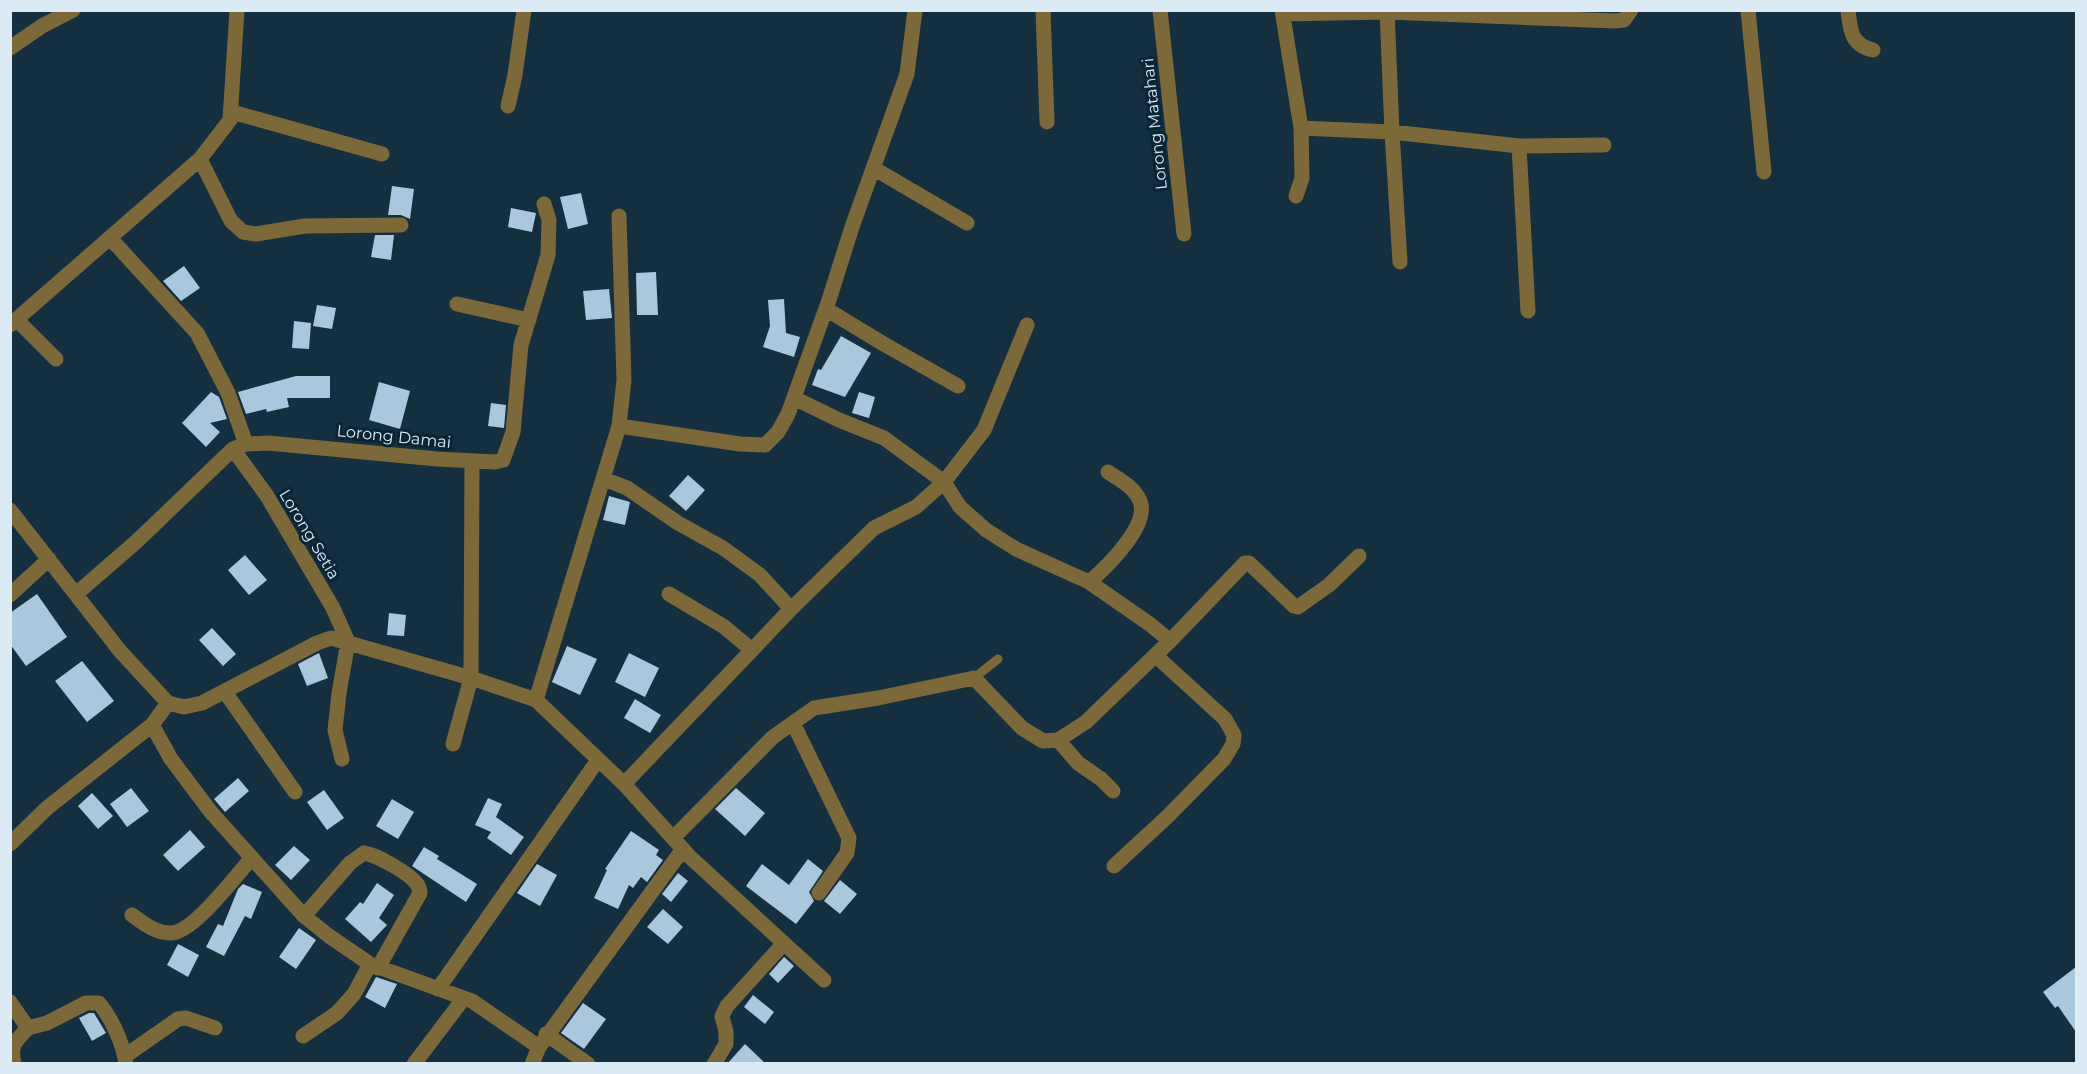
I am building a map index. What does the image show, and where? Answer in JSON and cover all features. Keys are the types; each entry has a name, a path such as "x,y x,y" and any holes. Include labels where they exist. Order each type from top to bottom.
{"street":[{"path":"12,43 74,10"},
{"path":"56,359 14,322 200,159 230,120 237,10"},
{"path":"508,106 515,75 524,10"},
{"path":"620,426 740,444 765,445 778,432 794,398 907,74 915,10"},
{"path":"1043,10 1047,122"},
{"name":"Lorong Matahari","path":"1160,10 1184,234"},
{"path":"1296,196 1302,178 1301,128 1283,12 1388,11 1615,21 1624,20 1631,10"},
{"path":"1748,10 1764,172"},
{"path":"1848,10 1855,40 1862,48 1873,50"},
{"path":"1388,11 1400,262"},
{"path":"232,112 382,154"},
{"path":"1301,128 1392,132 1519,146 1604,145"},
{"path":"1519,146 1528,311"},
{"path":"200,159 231,221 243,232 256,234 305,226 401,225"},
{"path":"873,168 967,223"},
{"name":"Lorong Damai","path":"239,446 268,442 472,462 500,462 506,455 513,432 521,345 548,255 549,220 544,204"},
{"path":"536,700 620,426 624,380 619,216"},
{"name":"Lorong Setia","path":"110,238 196,333 228,393 239,446 333,608 348,642"},
{"path":"457,304 529,320"},
{"path":"826,309 958,386"},
{"path":"624,784 791,609 874,528 916,507 944,482 984,430 1028,325"},
{"path":"794,398 838,420 884,438 944,482 960,507 986,530 1016,549 1089,582 1151,624 1170,641"},
{"path":"76,594 136,542 239,446"},
{"path":"453,744 471,678 472,462"},
{"path":"1089,582 1107,567 1131,535 1141,515 1139,499 1129,486 1108,472"},
{"path":"604,479 627,488 678,523 723,548 760,575 791,609"},
{"path":"10,510 120,651 168,703 184,707 202,703 316,643 331,638 471,678 536,700 624,784 678,843 824,980"},
{"path":"532,1064 542,1040 678,843 773,737 813,708 878,698 974,678 1022,729 1043,741 1058,740 1086,722 1170,641 1245,563 1249,563 1298,608 1329,585 1359,556"},
{"path":"10,595 49,559"},
{"path":"669,594 723,626 752,650"},
{"path":"342,759 335,729 348,642"},
{"path":"1114,866 1224,759 1233,744 1234,735 1224,719 1155,655"},
{"path":"225,692 295,792"},
{"path":"10,844 47,808 152,725 168,703"},
{"path":"793,723 849,838 847,853 819,892"},
{"path":"152,725 171,759 210,811 304,916 329,936 374,966 464,998 588,1064"},
{"path":"1058,740 1078,763 1101,779 1113,791"},
{"path":"438,989 598,760"},
{"path":"303,1036 337,1013 354,994 420,893 418,885 410,878 374,854 364,853 350,863 304,916"},
{"path":"132,915 154,930 172,934 189,926 212,904 252,858"},
{"path":"714,1064 726,1044 722,1016 727,1006 784,943"},
{"path":"414,1064 464,998"},
{"path":"10,1002 28,1028"},
{"path":"14,1064 11,1049 28,1028 47,1023 86,1003 99,1003 105,1010 126,1060 178,1019 186,1018 215,1028"}],"lane":[{"path":"974,678 998,658"}],"building":[{"path":"392,186 414,189 410,219 401,215 388,215"},
{"path":"581,193 588,224 568,229 560,197"},
{"path":"511,208 536,213 532,232 508,227"},
{"path":"375,235 394,235 391,260 371,257"},
{"path":"184,266 200,288 181,301 163,281"},
{"path":"656,272 658,315 637,315 636,273"},
{"path":"609,289 612,318 586,320 583,291"},
{"path":"784,299 786,333 800,337 794,357 763,347 770,326 768,300"},
{"path":"317,305 336,308 332,329 313,326"},
{"path":"294,321 311,323 309,349 292,348"},
{"path":"841,336 871,353 845,397 812,385 818,369 821,370"},
{"path":"296,376 330,376 330,398 287,398 289,407 246,414 238,392"},
{"path":"379,382 410,391 400,429 369,420"},
{"path":"211,392 219,397 227,419 210,423 220,432 206,447 182,423"},
{"path":"859,392 875,397 869,418 852,413"},
{"path":"491,403 506,405 504,428 488,426"},
{"path":"688,475 705,490 686,511 669,496"},
{"path":"609,496 630,502 625,525 603,520"},
{"path":"245,555 267,580 249,595 228,570"},
{"path":"37,594 67,637 26,666 10,644 10,613"},
{"path":"389,613 406,615 404,636 387,635"},
{"path":"212,628 236,654 223,666 199,640"},
{"path":"567,646 597,659 580,695 552,682"},
{"path":"319,653 328,678 307,686 298,664"},
{"path":"629,653 659,668 645,697 615,682"},
{"path":"82,661 114,701 87,722 55,681"},
{"path":"635,699 661,715 650,733 624,718"},
{"path":"238,778 249,791 225,812 214,799"},
{"path":"131,788 149,811 127,827 110,804"},
{"path":"736,788 765,813 745,836 715,809"},
{"path":"324,790 344,818 327,830 307,802"},
{"path":"92,793 113,816 98,829 78,806"},
{"path":"488,798 502,804 496,817 524,837 511,855 487,838 491,832 475,825"},
{"path":"392,799 414,812 398,839 376,826"},
{"path":"190,830 205,847 178,871 163,855"},
{"path":"631,831 659,850 656,855 663,860 647,882 641,877 633,888 629,885 618,909 594,898 607,870 605,869"},
{"path":"294,846 310,860 291,880 275,865"},
{"path":"424,847 439,856 437,859 477,884 466,902 412,866"},
{"path":"808,859 823,871 809,892 814,901 796,924 746,886 762,864 789,885"},
{"path":"537,864 557,875 540,906 517,893"},
{"path":"678,873 688,881 671,902 662,894"},
{"path":"840,880 857,894 840,914 824,901"},
{"path":"377,883 394,895 379,918 387,925 371,942 345,919 360,902 363,904"},
{"path":"243,884 262,892 251,919 245,916 224,956 206,947 218,924 223,926 238,889"},
{"path":"663,909 683,927 668,944 647,927"},
{"path":"299,928 316,940 296,969 279,957"},
{"path":"178,944 199,955 188,977 167,965"},
{"path":"784,957 794,966 778,983 769,974"},
{"path":"2076,967 2076,1032 2058,1006 2055,1008 2043,992"},
{"path":"376,977 397,984 385,1008 365,997"},
{"path":"753,995 774,1012 765,1024 744,1007"},
{"path":"583,1003 606,1019 584,1049 561,1033"},
{"path":"94,1013 106,1033 92,1041 79,1018"},
{"path":"745,1044 766,1064 727,1064"}]}
